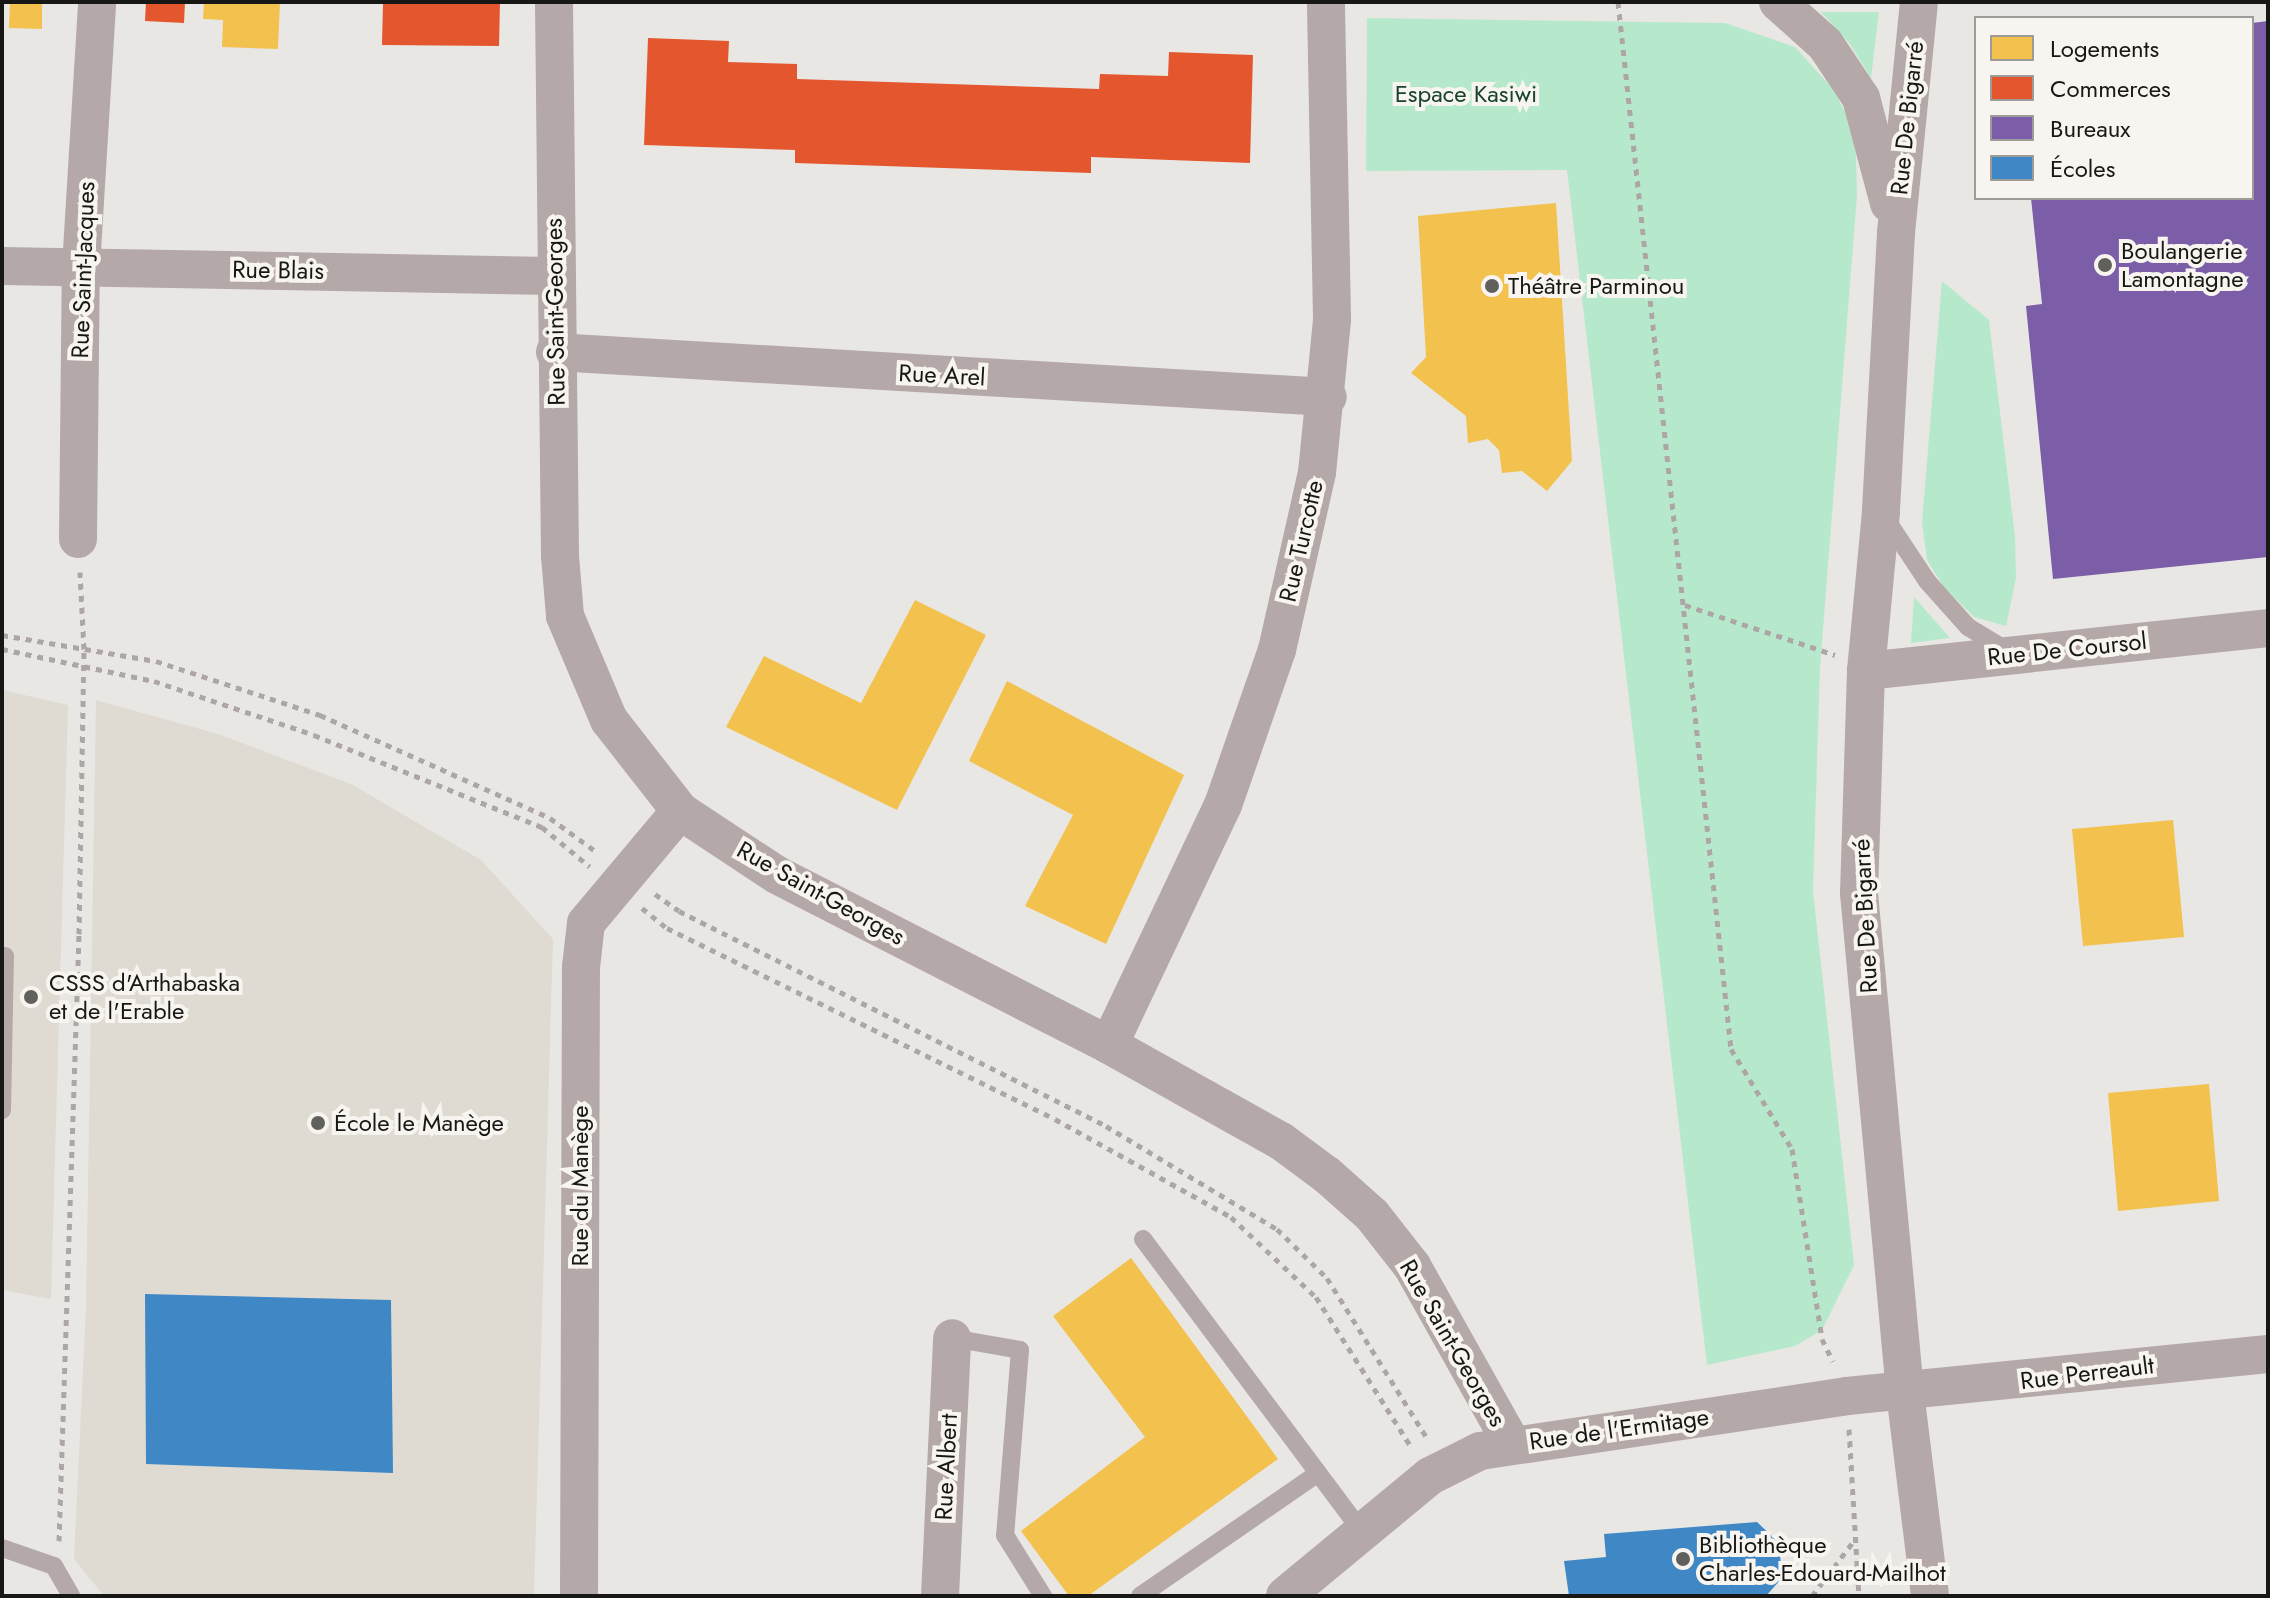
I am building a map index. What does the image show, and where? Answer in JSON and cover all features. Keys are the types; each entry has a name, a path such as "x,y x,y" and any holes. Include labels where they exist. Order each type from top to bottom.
{"street":[{"name":"Rue Saint-Jacques","path":"78,539 81,267 97,2"},
{"name":"Rue Saint-Georges","path":"554,2 553,276 565,616 609,720 680,811 777,875 1109,1045 1281,1141 1372,1215 1436,1304 1512,1444"},
{"name":"Rue Turcotte","path":"1109,1045 1223,805 1277,650 1328,397 1333,258 1326,2"},
{"name":"Rue De Bigarré","path":"1778,2 1825,44 1861,98 1896,233"},
{"name":"Rue De Bigarré","path":"1919,2 1896,233 1881,512 1866,667 1859,893 1905,1392 1930,1596"},
{"name":"Rue Blais","path":"2,266 553,276"},
{"name":"Rue Arel","path":"555,352 1328,397"},
{"name":"Rue De Coursol","path":"1866,667 2268,628"},
{"name":"Rue du Manège","path":"579,1596 581,967 586,923 619,879 680,811"},
{"name":"Rue Albert","path":"940,1596 952,1338"},
{"name":"Rue Perreault","path":"1905,1392 2268,1354"},
{"name":"Rue de l'Ermitage","path":"1285,1596 1438,1470 1512,1444 1847,1396 1905,1392"}],"lane":[{"path":"1881,512 1927,581 1968,627 2013,655"},
{"path":"2,1110 5,956"},
{"path":"1143,1239 1362,1532"},
{"path":"952,1338 1020,1350 1005,1535 1043,1596"},
{"path":"1140,1596 1318,1473"},
{"path":"2,1548 54,1566 71,1596"}],"path":[{"path":"1618,2 1731,1049 1792,1149 1822,1339 1847,1396 1859,1596"},
{"path":"54,1566 60,1539 72,1244 84,666 78,539"},
{"path":"1684,605 1866,667"},
{"path":"2,635 84,649 214,678 440,764 550,818 619,879 667,928 1055,1119 1231,1217 1316,1297 1438,1470"},
{"path":"2,649 211,697 409,769 542,827 619,879 679,911 1106,1126 1277,1229 1327,1278 1438,1470"},
{"path":"1812,1596 1856,1538"}],"shaded area":[{"name":"CSSS d'Arthabaska et de l'Erable","path":"2,690 68,705 51,1299 2,1290"},
{"name":"École le Manège","path":"96,700 218,734 351,784 481,860 553,939 534,1596 104,1596 74,1559 86,1307"}],"green space":[{"path":"1821,12 1879,12 1871,78 1850,44"},
{"name":"Espace Kasiwi","path":"1367,18 1725,23 1795,47 1834,90 1845,112 1856,154 1857,195 1820,668 1813,891 1854,1265 1822,1330 1795,1346 1707,1365 1567,170 1366,171"},
{"path":"1942,281 1989,320 2015,537 2016,578 2006,626 1974,617 1944,587 1927,560 1922,522"},
{"path":"1914,597 1950,638 1911,643"}],"building: Logements":[{"path":"10,2 42,2 42,29 9,28"},
{"path":"204,2 280,2 278,49 222,47 223,20 203,19"},
{"name":"Théâtre Parminou","path":"1556,203 1572,461 1547,491 1522,471 1502,473 1499,450 1488,439 1468,443 1466,416 1411,373 1426,357 1418,216"},
{"path":"915,600 986,635 897,810 726,727 764,656 861,703"},
{"path":"1007,681 1184,775 1106,944 1025,906 1073,815 969,761"},
{"path":"2173,820 2184,937 2083,946 2072,829"},
{"path":"2209,1084 2219,1201 2118,1211 2108,1093"},
{"path":"1131,1258 1278,1459 1088,1596 1069,1596 1021,1531 1145,1437 1053,1316"}],"building: Commerces":[{"path":"146,2 185,2 184,23 145,21"},
{"path":"383,2 500,2 499,46 382,45"},
{"path":"648,38 729,41 728,62 797,64 797,79 1099,89 1100,74 1168,76 1169,52 1253,55 1250,163 1091,157 1091,173 795,163 795,150 644,145"}],"building: Bureaux":[{"path":"2268,21 2268,557 2053,579 2026,306 2042,304 2031,200 2254,200 2254,23"}],"building: Écoles":[{"path":"145,1294 391,1300 393,1473 146,1464"},
{"name":"Bibliothèque Charles-Edouard-Mailhot","path":"1757,1522 1779,1543 1782,1578 1766,1596 1569,1596 1564,1561 1606,1557 1604,1534"}],"place":[{"name":"Boulangerie Lamontagne","path":"2105,265"},
{"name":"Théâtre Parminou","path":"1492,286"},
{"name":"CSSS d'Arthabaska et de l'Erable","path":"31,997"},
{"name":"École le Manège","path":"318,1123"},
{"name":"Bibliothèque Charles-Edouard-Mailhot","path":"1683,1559"}]}
